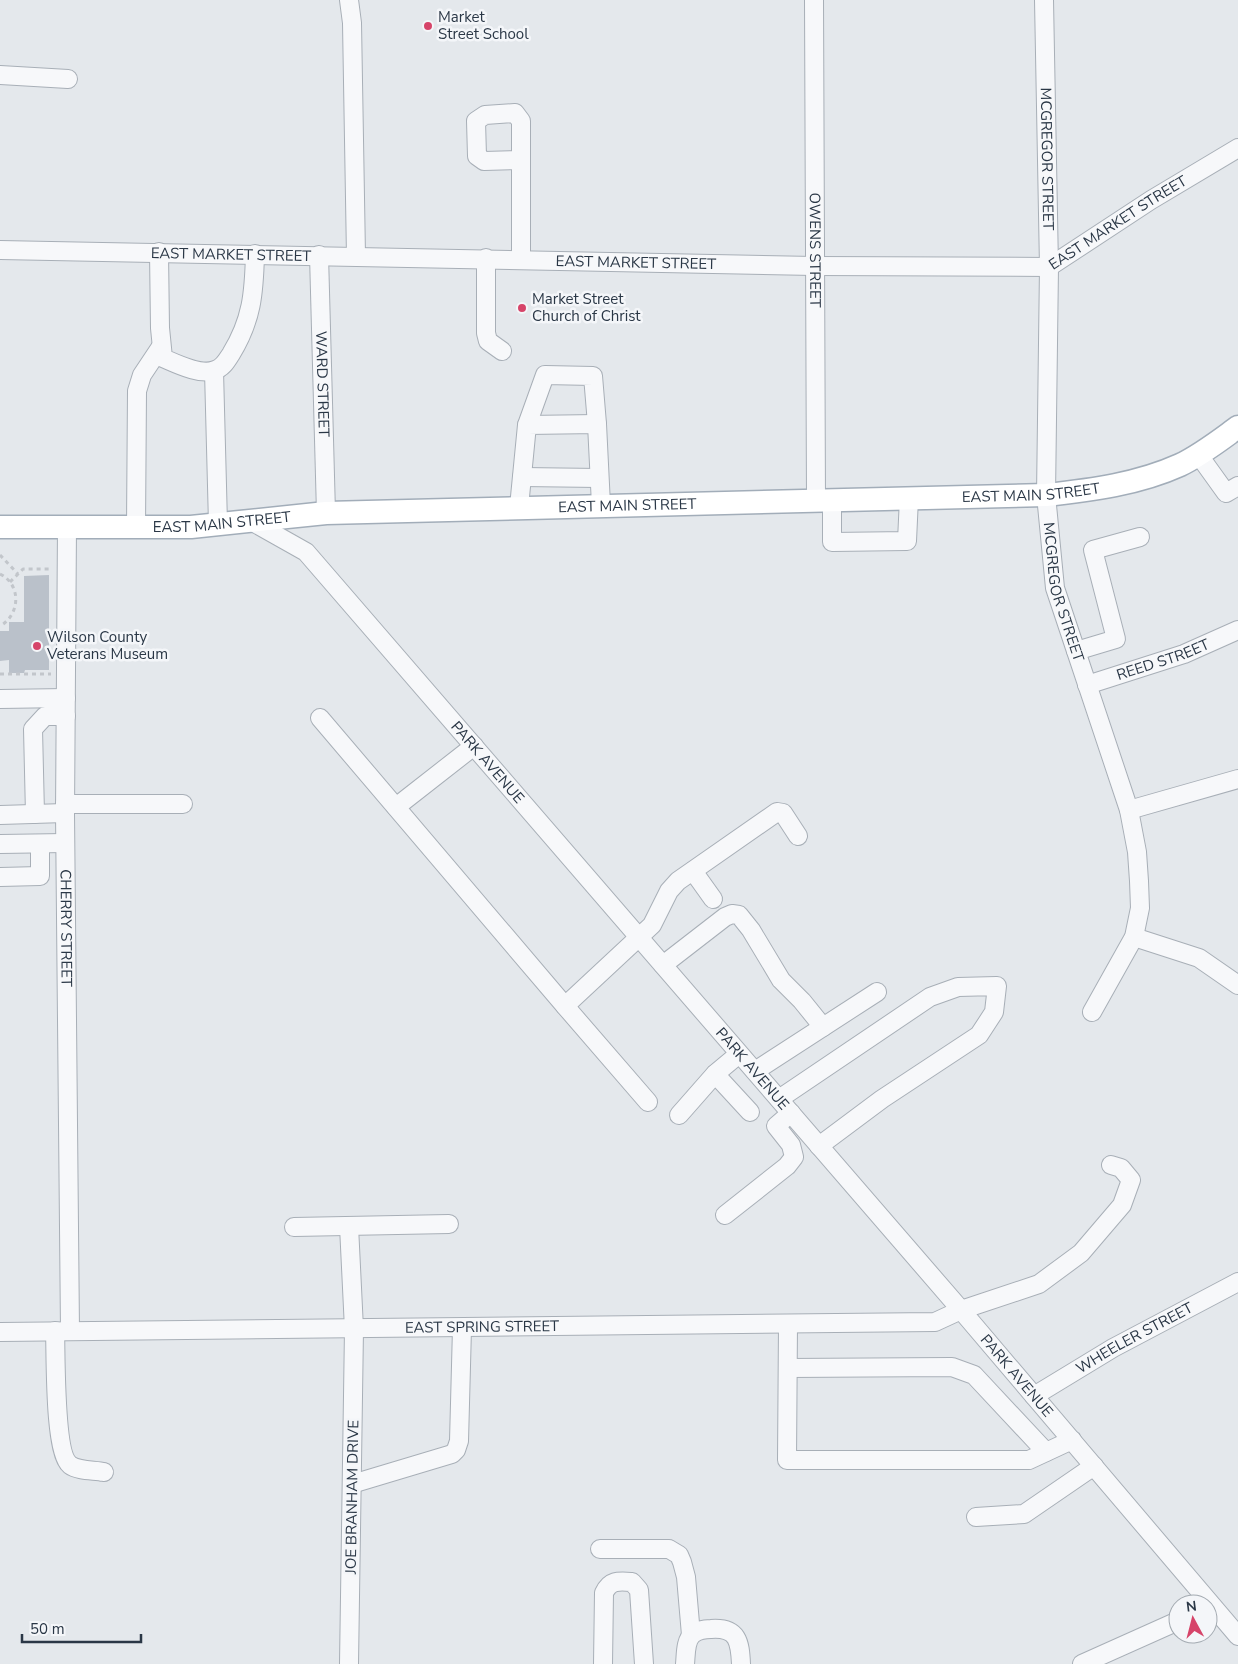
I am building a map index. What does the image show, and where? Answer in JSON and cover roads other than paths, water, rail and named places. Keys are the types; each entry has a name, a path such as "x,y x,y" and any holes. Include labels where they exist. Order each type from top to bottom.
{"main road":[{"name":"EAST MAIN STREET","path":"0,527 136,527 218,524 326,513 824,499 1046,495 1116,486 1174,467 1198,454 1238,427"}],"street":[{"path":"349,0 352,23 356,256"},
{"name":"OWENS STREET","path":"814,0 814,266 824,499 832,542 907,541 909,498"},
{"name":"MCGREGOR STREET","path":"1044,0 1049,267 1046,495 1055,588 1129,810 1137,852 1139,881 1140,908 1134,937 1092,1012"},
{"path":"0,75 68,79"},
{"name":"EAST MARKET STREET","path":"0,250 486,258 814,266 1049,267 1151,200 1238,148"},
{"path":"520,160 522,259"},
{"path":"159,252 160,348 164,358 195,370 214,371 222,366 233,350 243,334 250,314 254,254"},
{"name":"WARD STREET","path":"319,255 326,513"},
{"path":"486,258 486,333 488,341 502,351"},
{"path":"136,527 137,391 142,375 160,348"},
{"path":"214,371 218,524"},
{"path":"519,507 527,425 545,375 593,376 600,505"},
{"path":"527,425 597,424"},
{"path":"1198,454 1226,493 1238,486"},
{"path":"522,476 599,478"},
{"name":"PARK AVENUE","path":"251,521 306,552 961,1310 1094,1466 1199,1594"},
{"name":"CHERRY STREET","path":"67,527 62,1331 58,1420 63,1456 73,1467 104,1472"},
{"path":"1076,651 1116,639 1093,550 1140,537"},
{"name":"REED STREET","path":"1087,685 1184,654 1238,630"},
{"path":"0,699 66,698"},
{"path":"35,814 33,729 46,716 66,716"},
{"path":"320,718 648,1102"},
{"path":"396,807 474,746"},
{"path":"1129,810 1238,779"},
{"path":"0,815 35,814 65,809 183,804"},
{"path":"565,1006 652,925 669,891 678,881 777,812 783,813 798,836"},
{"path":"0,844 65,843"},
{"path":"0,877 40,876 40,844"},
{"path":"693,871 713,900"},
{"path":"663,965 725,916 739,915 781,980 802,1000 823,1027"},
{"path":"1134,937 1199,958 1238,985"},
{"path":"779,1099 930,997 958,987 997,986 994,1012 980,1034 882,1100 819,1146"},
{"path":"755,1071 877,992"},
{"path":"679,1115 715,1074 739,1054"},
{"path":"715,1074 750,1112"},
{"path":"725,1215 787,1166 794,1157 791,1145 776,1126 791,1113"},
{"name":"EAST SPRING STREET","path":"0,1332 935,1322 961,1310 1040,1284 1081,1254 1122,1205 1131,1180 1121,1168 1111,1165"},
{"path":"294,1227 449,1224"},
{"name":"JOE BRANHAM DRIVE","path":"349,1226 354,1329 349,1664"},
{"name":"WHEELER STREET","path":"1034,1396 1113,1348 1238,1282"},
{"path":"788,1324 787,1460 1029,1460 1072,1440"},
{"path":"352,1484 452,1454 456,1450 459,1441 462,1328"},
{"path":"788,1368 952,1367 974,1375 1046,1452"},
{"path":"976,1517 1024,1514 1094,1466"},
{"path":"600,1549 669,1549 679,1555 686,1577 691,1635 686,1646 685,1664"},
{"path":"603,1664 604,1593 608,1585 617,1581 632,1582 639,1590 644,1664"},
{"name":"PARK AVENUE","path":"1218,1615 1238,1636"},
{"path":"1082,1664 1168,1625"},
{"path":"691,1635 700,1630 712,1629 734,1633 741,1649 741,1664"}],"place":[{"name":"Market Street School","path":"428,26"},
{"name":"Market Street Church of Christ","path":"522,308"},
{"name":"Wilson County Veterans Museum","path":"37,646"}]}
